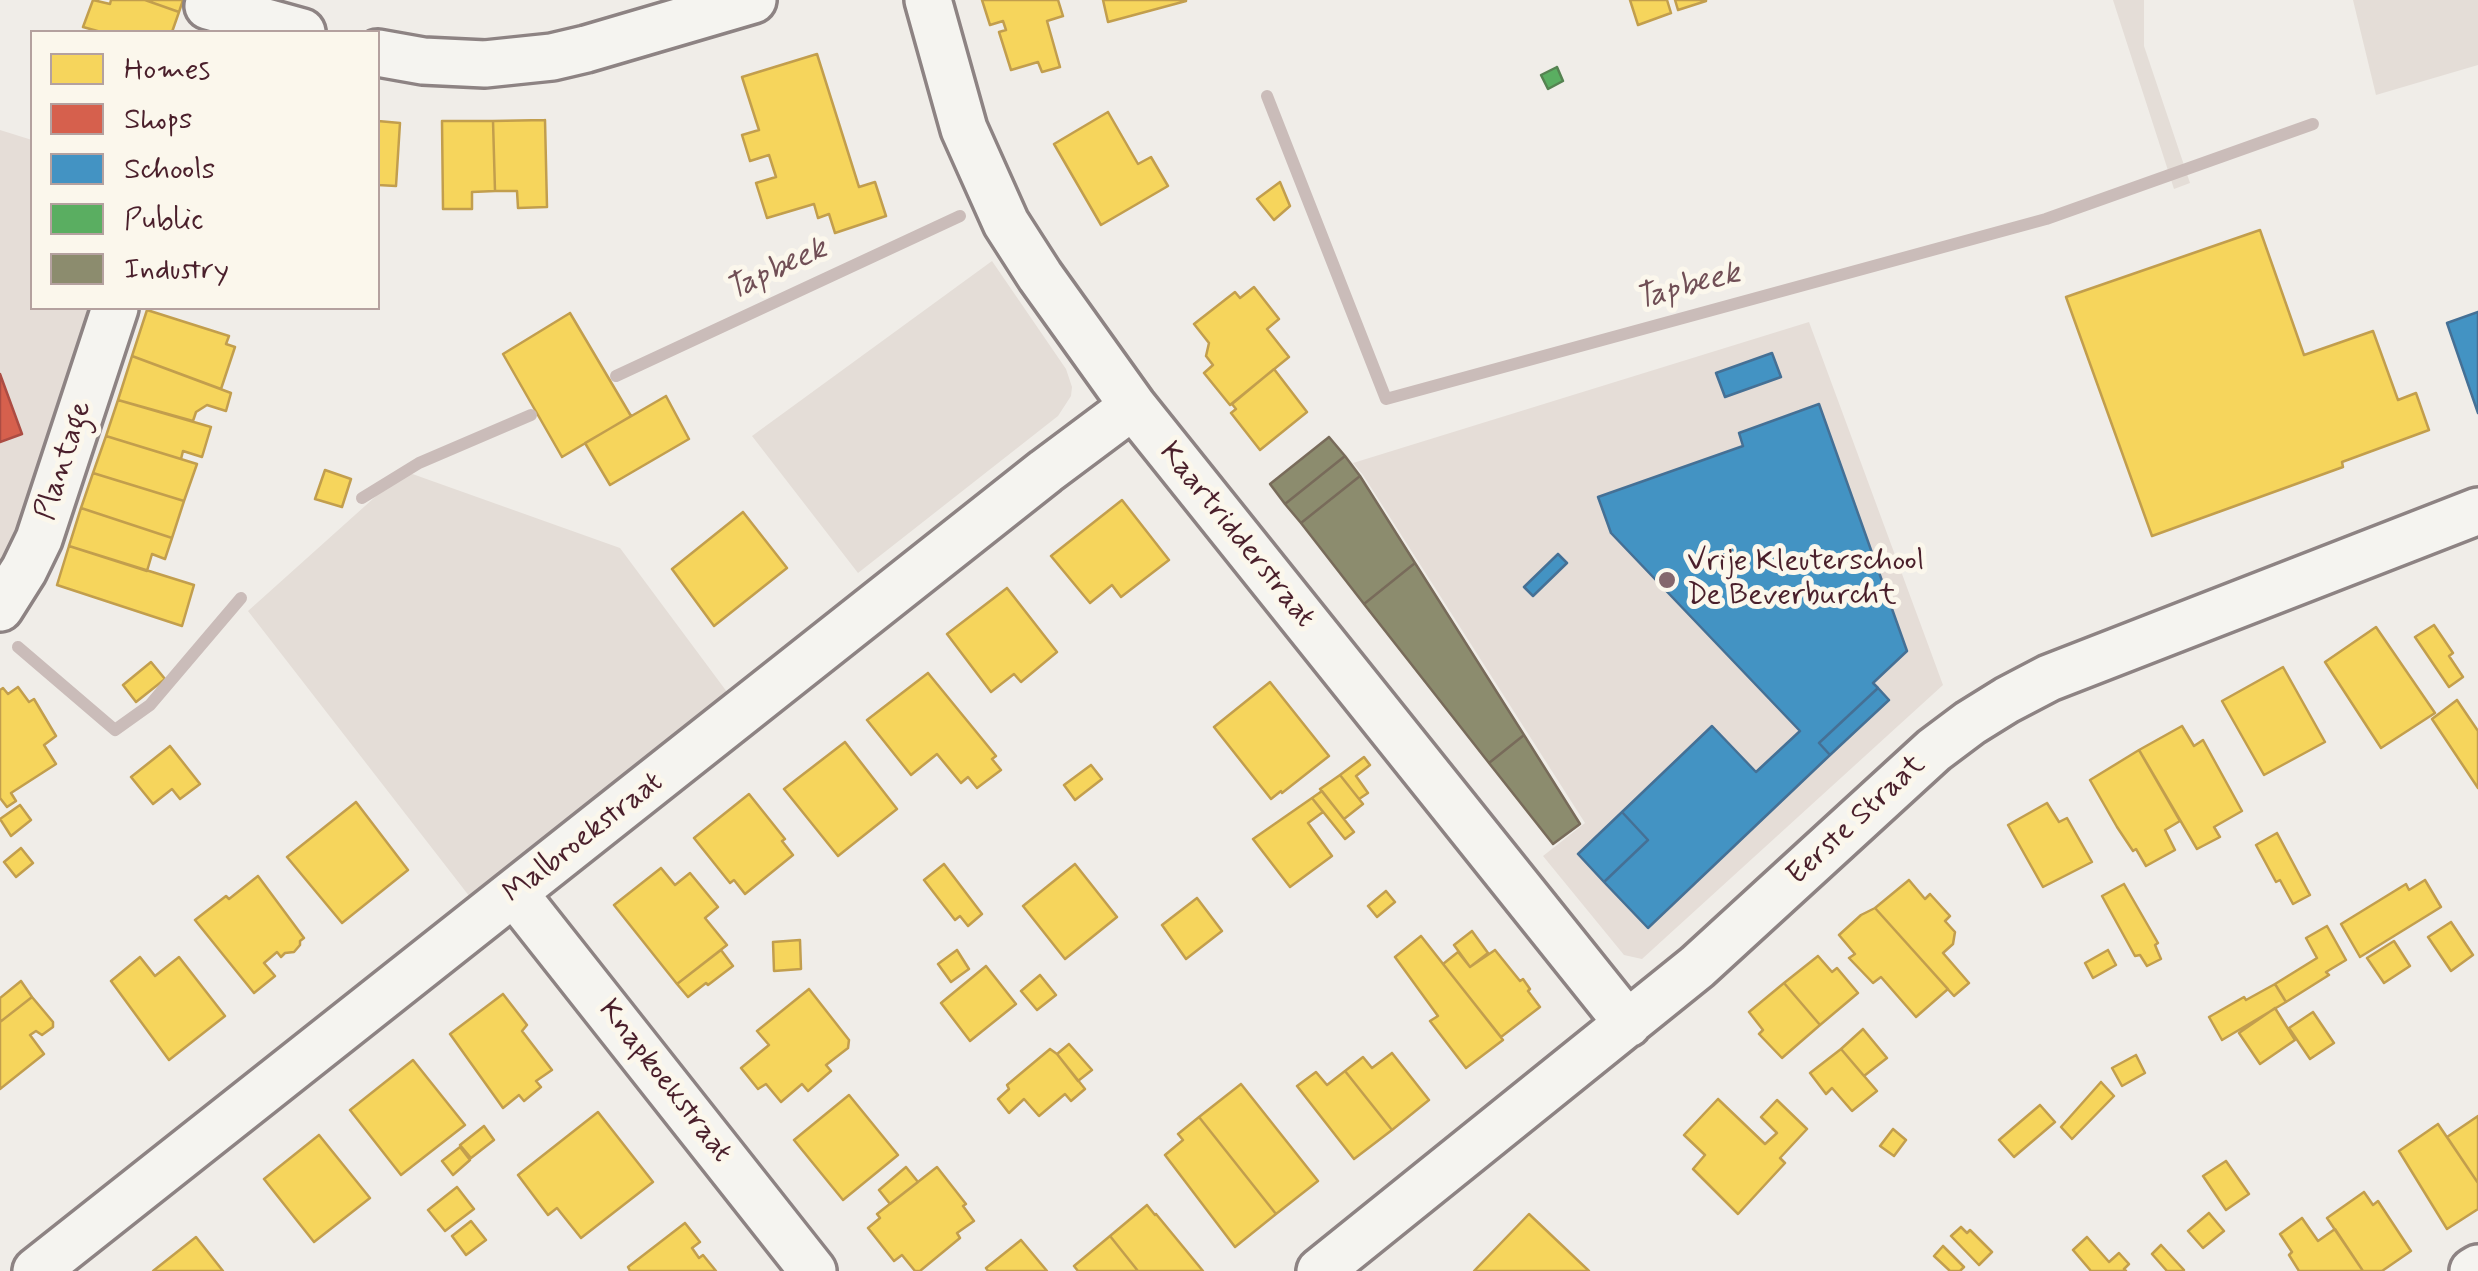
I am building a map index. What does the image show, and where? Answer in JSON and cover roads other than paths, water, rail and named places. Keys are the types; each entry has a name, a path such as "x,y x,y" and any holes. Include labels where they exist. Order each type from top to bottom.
{"street":[{"path":"380,53 423,61 470,63 552,57 753,0"},
{"name":"Kaartridderstraat","path":"928,0 964,129 1006,223 1040,276 1132,406 1628,1024"},
{"path":"206,13 292,30"},
{"name":"Plantage","path":"0,608 39,539 114,310"},
{"name":"Malbroekstraat","path":"36,1271 1132,406"},
{"name":"Eerste Straat","path":"1320,1271 1628,1024 1741,928 1934,750 2007,700 2048,678 2478,511"},
{"name":"Knapkoekstraat","path":"515,894 812,1271"}],"waterway":[{"name":"Tapbeek","path":"1267,96 1386,399 2046,219 2313,124"},
{"name":"Tapbeek","path":"616,376 960,216"},
{"name":"Tapbeek","path":"362,498 419,463 531,415"},
{"name":"Tapbeek","path":"18,647 115,730 150,705 241,598"}],"place":[{"name":"Vrije Kleuterschool De Beverburcht","path":"1667,580"}]}
